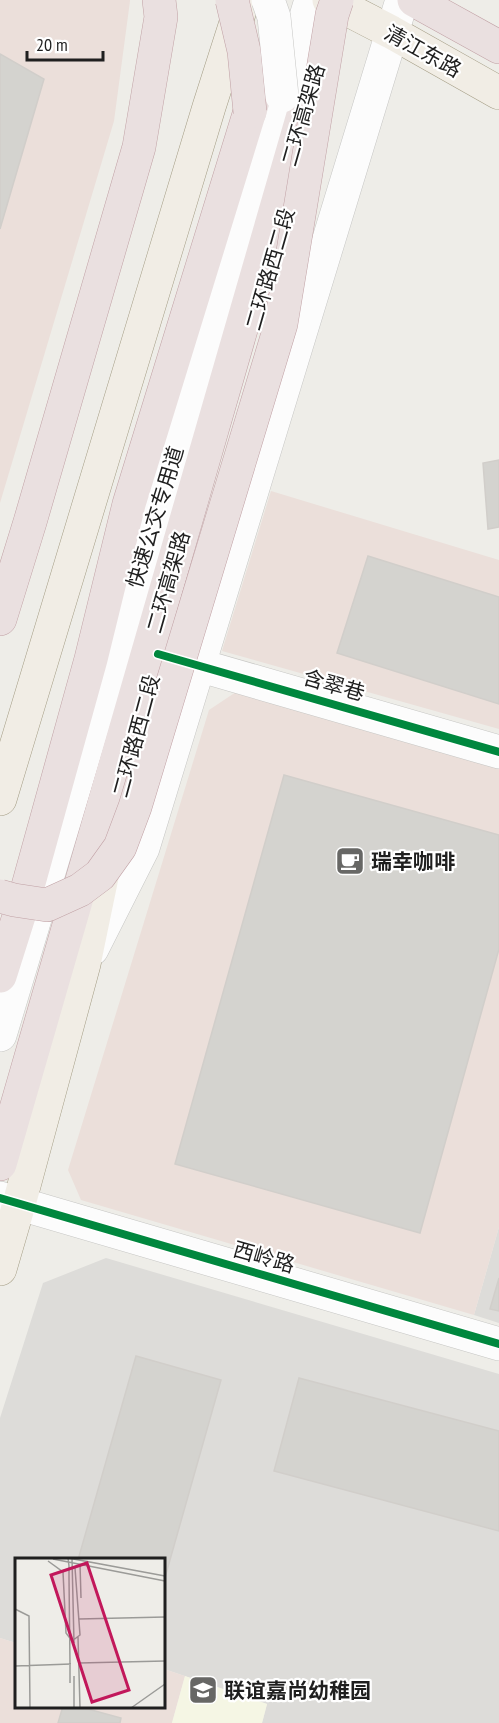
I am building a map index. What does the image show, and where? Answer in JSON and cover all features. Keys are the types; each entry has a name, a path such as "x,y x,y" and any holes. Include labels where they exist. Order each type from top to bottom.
{"highway":[{"path":"0,618 139,147 161,18 159,0"},
{"path":"232,0 244,51 250,112"},
{"path":"0,976 25,897 91,659 129,504 285,0"},
{"path":"414,0 499,47"},
{"path":"0,896 46,905 80,890 100,874 120,847 135,807 281,324 334,4"},
{"name":"二环高架路","path":"0,1164 334,4"}],"main road":[{"path":"0,799 243,0"},
{"name":"清江东路","path":"334,4 391,32 499,93"},
{"name":"二环路西二段","path":"0,1269 10,1201 84,964 124,771 158,654 334,4"}],"street":[{"name":"快速公交专用道","path":"268,0 274,17 282,96"},
{"path":"84,964 143,848 402,0"},
{"name":"快速公交专用道","path":"0,1035 282,96 334,4"},
{"name":"含翠巷","path":"158,654 499,752"},
{"name":"西岭路","path":"10,1201 499,1344"}],"shaded area":[{"path":"0,0 130,1 114,121 0,503"},
{"path":"271,491 499,560 499,729 222,651"},
{"path":"239,690 499,768 499,1227 474,1315 81,1200 68,1170 209,710"},
{"path":"499,1227 499,1323 474,1315"},
{"path":"106,1258 499,1374 499,1723 262,1723 267,1704 165,1669 165,1558 15,1558 15,1643 0,1638 0,1418 43,1283"},
{"path":"0,1638 15,1643 15,1708 165,1708 165,1669 185,1676 172,1723 0,1723"},
{"name":"联谊嘉尚幼稚园","path":"185,1676 267,1704 262,1723 172,1723"}],"building":[{"path":"0,54 44,79 0,229"},
{"path":"499,460 499,527 488,529 483,463"},
{"path":"368,556 499,597 499,704 337,653"},
{"path":"284,775 499,835 499,949 420,1233 175,1164"},
{"path":"499,1278 499,1311 490,1309"},
{"path":"136,1356 221,1380 165,1577 165,1558 79,1558"},
{"path":"299,1378 499,1431 499,1531 274,1471"},
{"path":"62,1708 84,1708 121,1718 120,1723 58,1723"}],"cycle path":[{"path":"158,654 499,752"},
{"path":"0,1198 499,1344"}],"place":[{"name":"瑞幸咖啡","path":"350,861"},
{"name":"联谊嘉尚幼稚园","path":"203,1690"}]}
